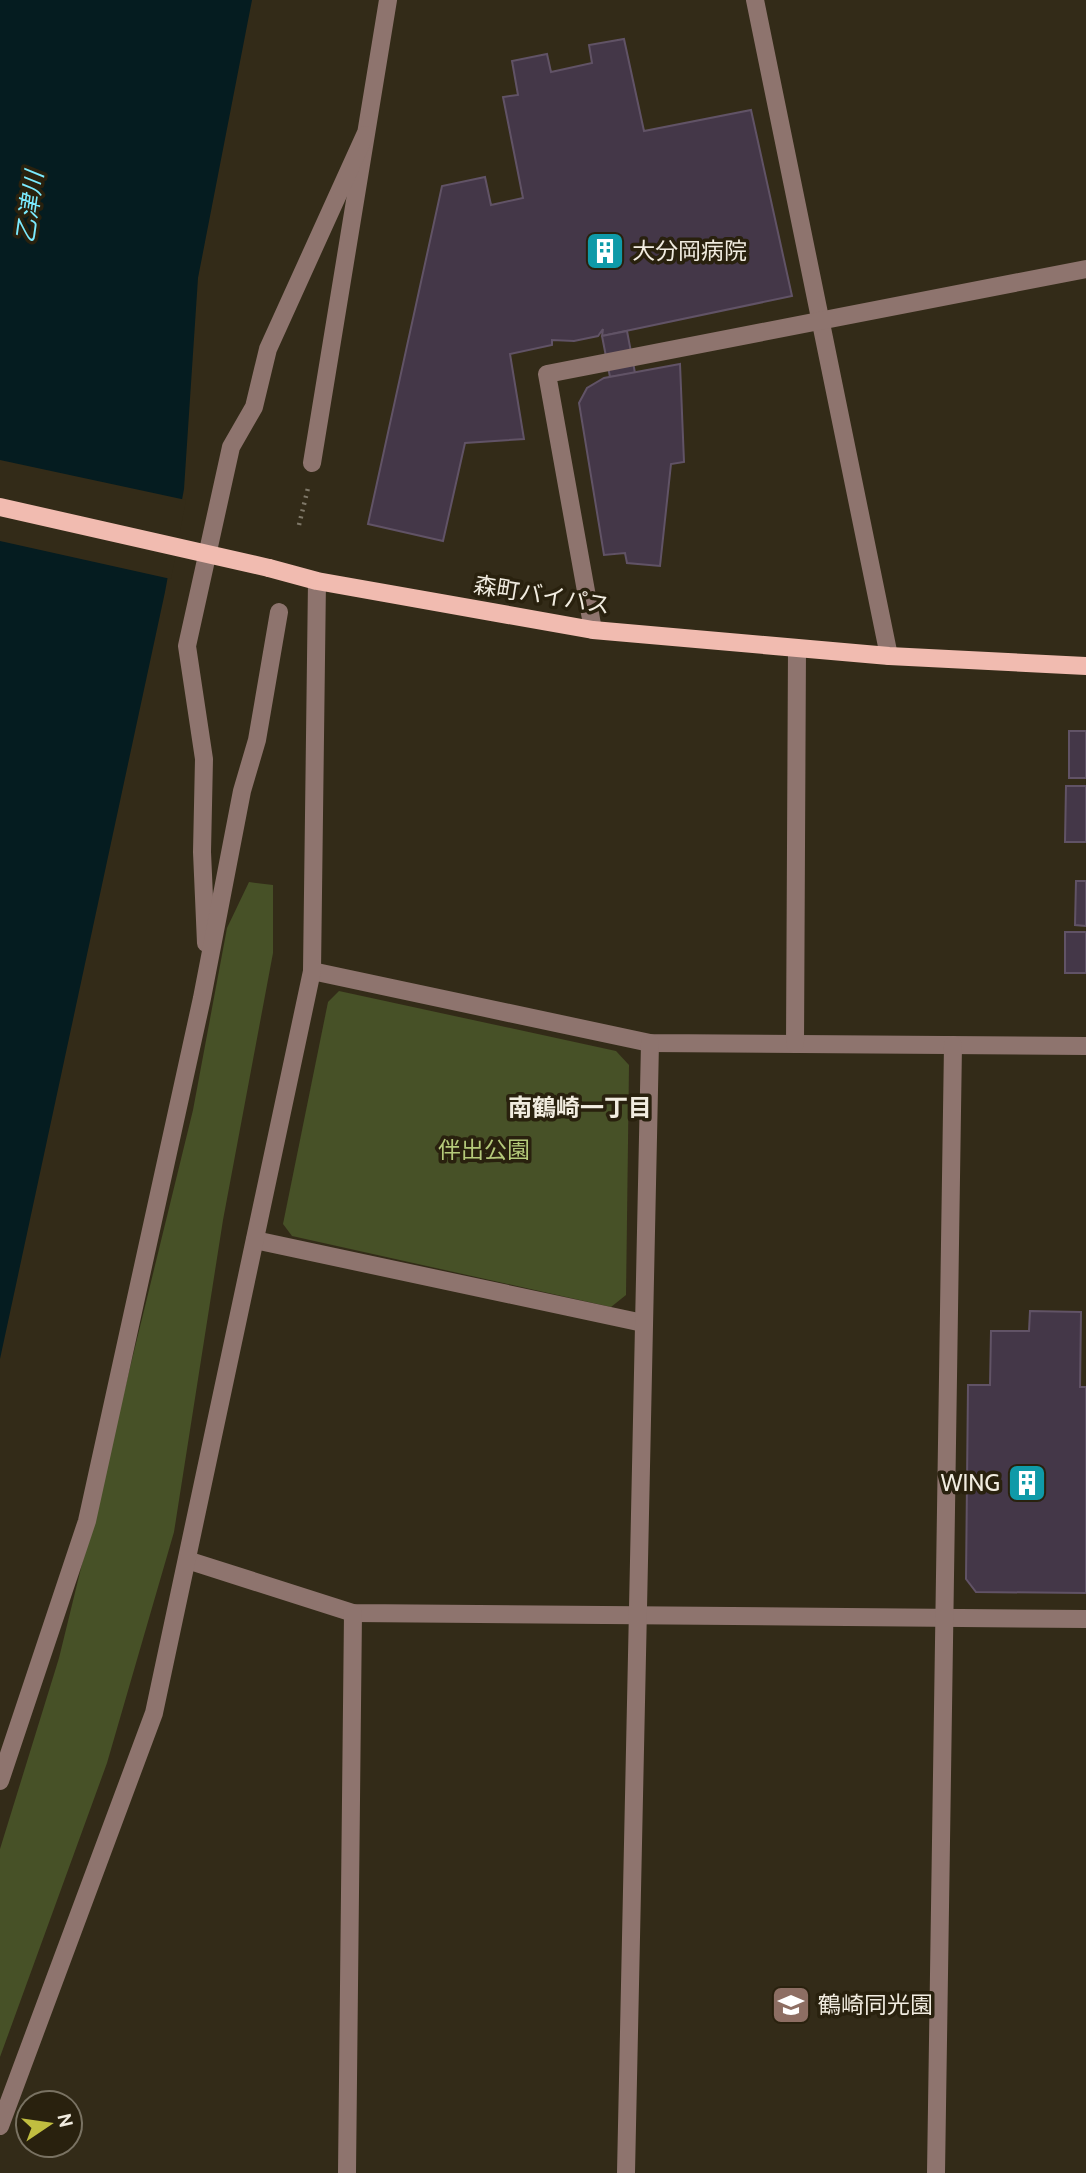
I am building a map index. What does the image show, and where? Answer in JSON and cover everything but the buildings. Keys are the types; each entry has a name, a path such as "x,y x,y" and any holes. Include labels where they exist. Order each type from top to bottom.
{"main road":[{"name":"森町バイパス","path":"0,507 317,581 593,630 889,656 1086,666"}],"street":[{"path":"312,463 340,308 387,0"},
{"path":"755,0 889,656"},
{"path":"208,967 202,852 204,759 187,646 231,447 254,407 268,349 365,135"},
{"path":"593,630 547,374 1086,269"},
{"path":"0,2126 153,1713 312,971 317,581"},
{"path":"0,1781 87,1521 208,967 242,791 257,740 279,612"},
{"path":"795,1044 797,649"},
{"path":"312,971 650,1043 1086,1046"},
{"path":"625,2173 650,1043"},
{"path":"936,2173 953,1045"},
{"path":"255,1240 643,1324"},
{"path":"187,1560 353,1613 1086,1619"},
{"path":"347,2173 353,1613"}],"path":[{"path":"299,525 312,463"}],"green space":[{"path":"249,882 273,885 273,953 223,1220 174,1532 107,1763 0,2057 0,1849 59,1658 193,1110 227,928"},
{"name":"伴出公園","path":"339,991 616,1051 629,1065 626,1295 611,1307 292,1236 283,1224 328,1002"}],"water":[{"name":"乙津川","path":"0,0 252,0 198,278 184,489 165,592 0,1359"}],"pier":[{"path":"0,460 186,500 171,579 0,541"}],"place":[{"name":"大分岡病院","path":"605,251"},
{"name":"WING","path":"1027,1483"},
{"name":"鶴崎同光園","path":"791,2005"}],"district":[{"name":"南鶴崎一丁目","path":"580,1108"}]}
